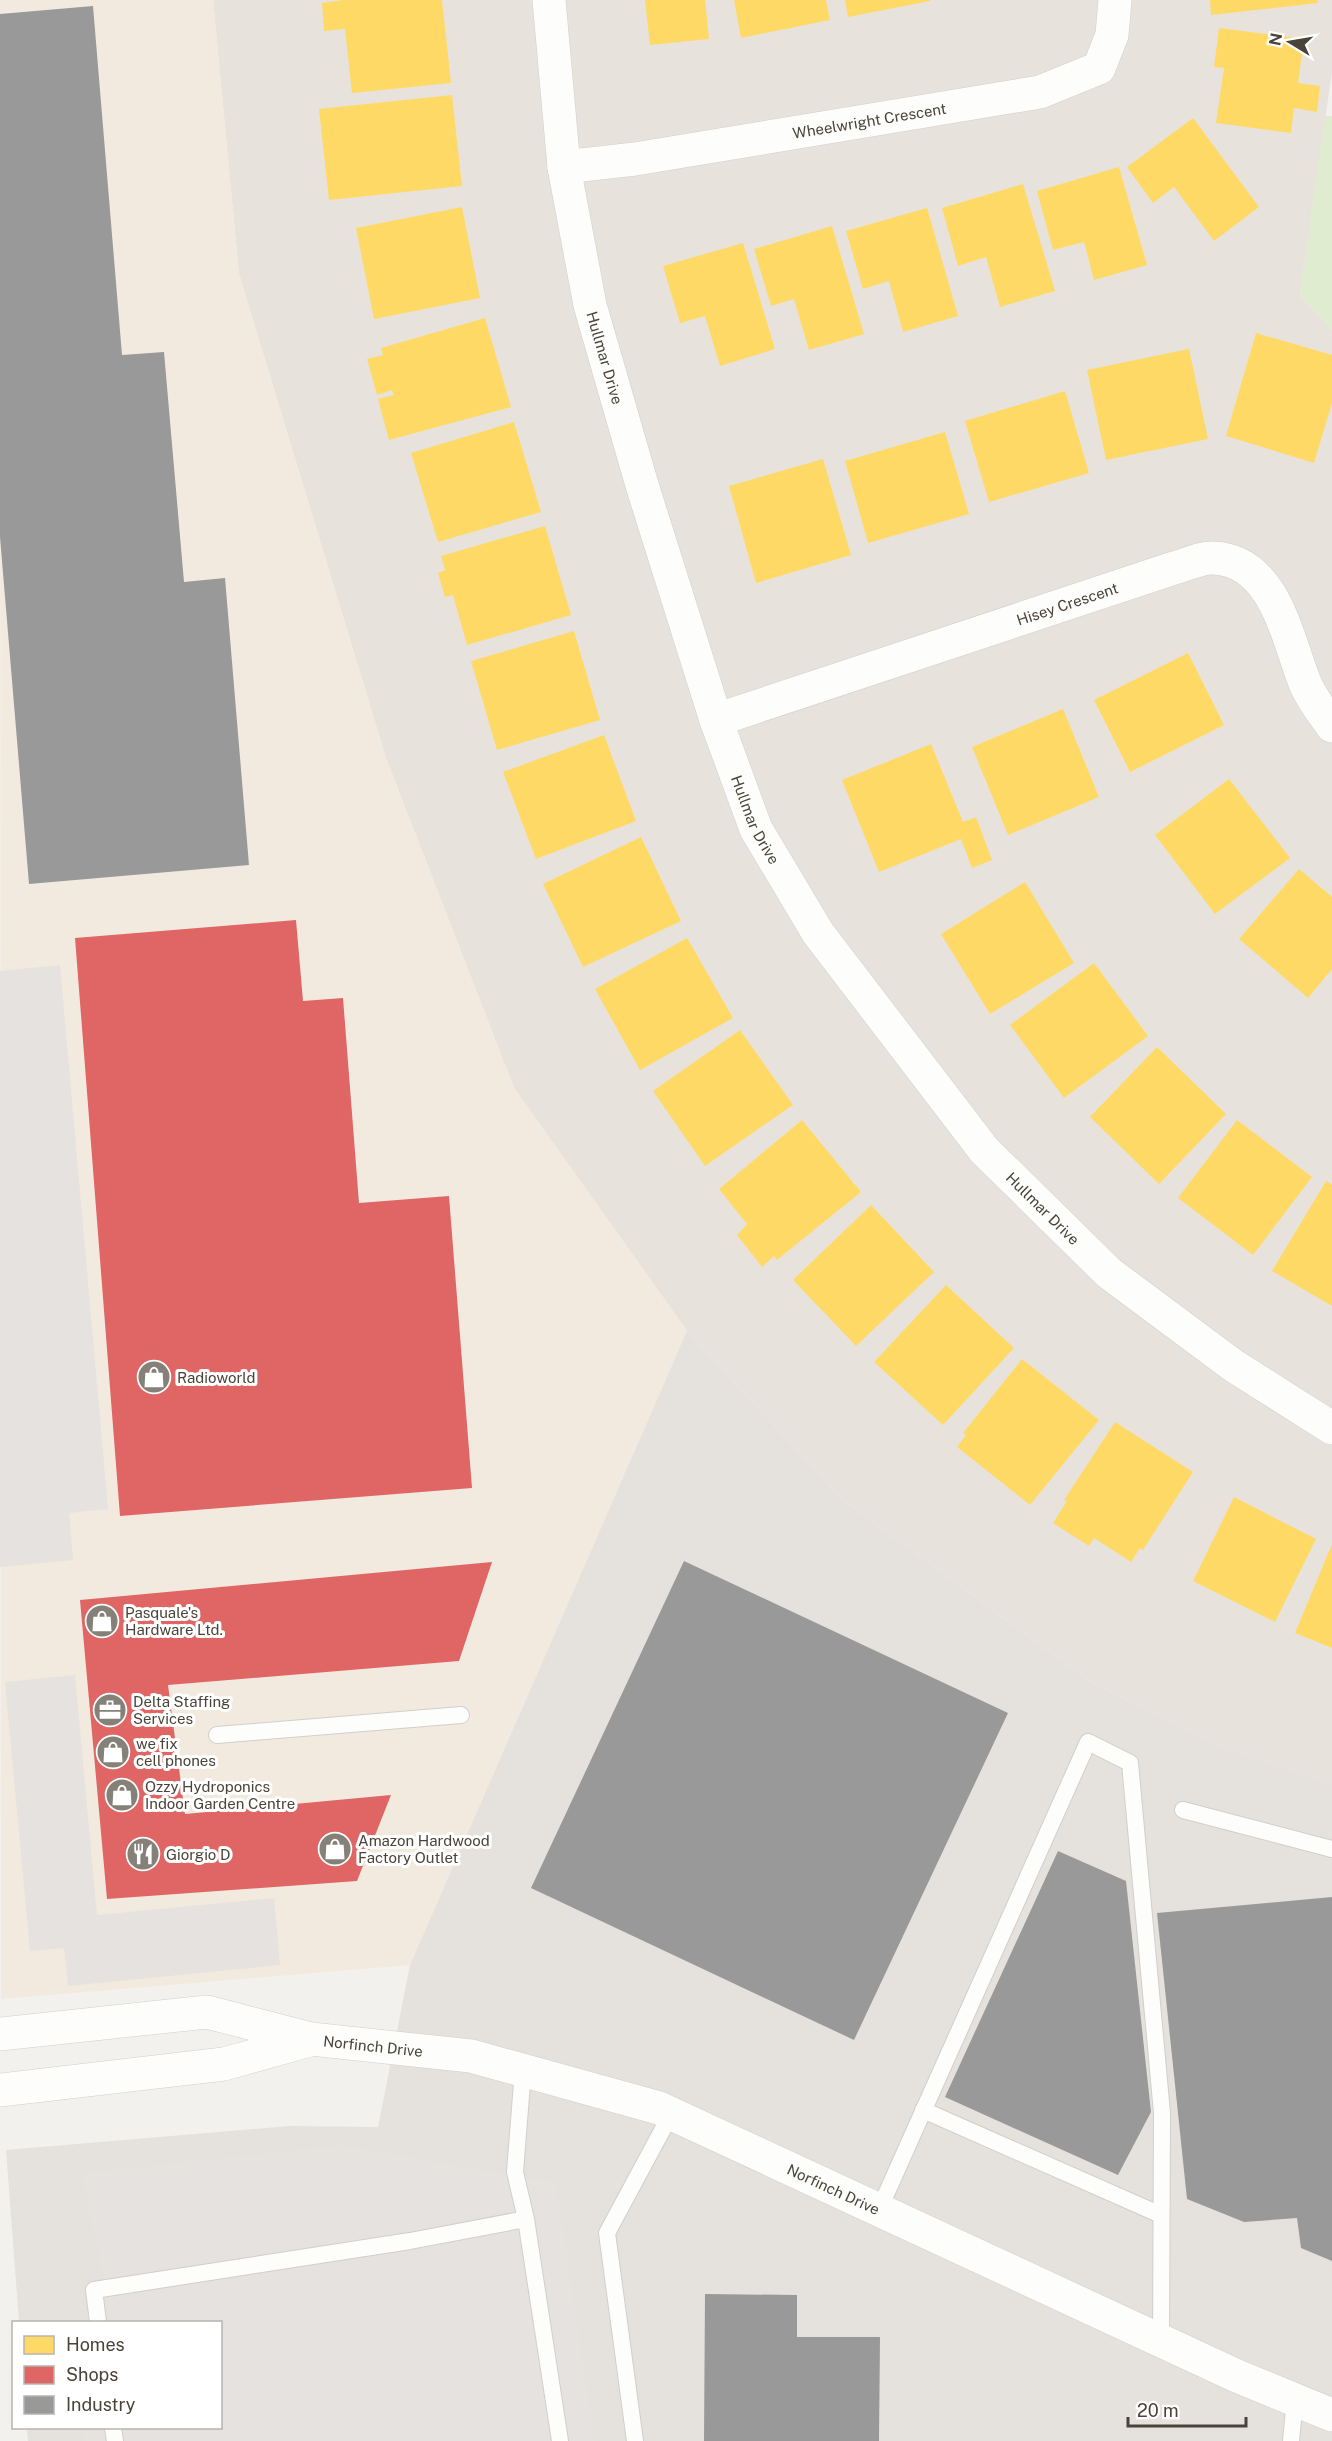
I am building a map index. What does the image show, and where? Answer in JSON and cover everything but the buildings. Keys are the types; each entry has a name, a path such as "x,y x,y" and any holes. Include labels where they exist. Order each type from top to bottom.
{"street":[{"name":"Hullmar Drive","path":"549,0 564,167 590,305 642,485 716,720 756,829 818,933 984,1150 1108,1273 1234,1366 1332,1428"},
{"name":"Wheelwright Crescent","path":"564,167 635,159 1040,92 1099,69 1112,34 1115,0"},
{"name":"Hisey Crescent","path":"716,720 1174,568 1213,558 1236,563 1252,572 1266,588 1306,687 1332,726"},
{"name":"Norfinch Drive","path":"0,2034 207,2012 311,2039 471,2056 591,2087 659,2108 1237,2376 1332,2415"},
{"name":"Norfinch Drive","path":"0,2090 224,2064 311,2039"}],"lane":[{"path":"217,1736 461,1715"},
{"path":"879,2210 1088,1742 1130,1763 1162,2113 1161,2341"},
{"path":"1183,1810 1332,1849"},
{"path":"523,2070 515,2172 526,2219 560,2441"},
{"path":"923,2110 1161,2215"},
{"path":"634,2441 607,2233 672,2114"},
{"path":"98,2321 94,2290 410,2241 526,2219"},
{"path":"1291,2441 1296,2400"}],"shaded area":[{"path":"0,0 213,0 239,274 386,758 514,1088 687,1331 410,1965 1,1999"},
{"path":"213,0 1332,0 1332,72 1300,295 1332,330 1332,1784 1215,1745 1089,1681 844,1501 687,1331 514,1088 386,758 239,274"},
{"path":"60,965 108,1509 69,1513 73,1560 0,1567 0,971"},
{"path":"687,1331 844,1501 1089,1681 1215,1745 1332,1784 1332,2441 28,2441 27,2429 222,2429 222,2321 19,2321 6,2150 290,2126 378,2127 410,1965"},
{"path":"75,1675 97,1915 274,1898 280,1965 68,1986 64,1948 30,1951 5,1682"},
{"path":"343,2145 556,2183 595,2441 85,2441 82,2429 222,2429 222,2321 112,2321 82,2173"}],"green space":[{"path":"1325,116 1332,116 1332,330 1300,295"}],"place":[{"name":"Radioworld","path":"154,1377"},
{"name":"Pasquale's Hardware Ltd.","path":"102,1621"},
{"name":"Delta Staffing Services","path":"110,1710"},
{"name":"we fix cell phones","path":"113,1752"},
{"name":"Ozzy Hydroponics Indoor Garden Centre","path":"122,1795"},
{"name":"Amazon Hardwood Factory Outlet","path":"335,1849"},
{"name":"Giorgio D","path":"143,1854"}]}
